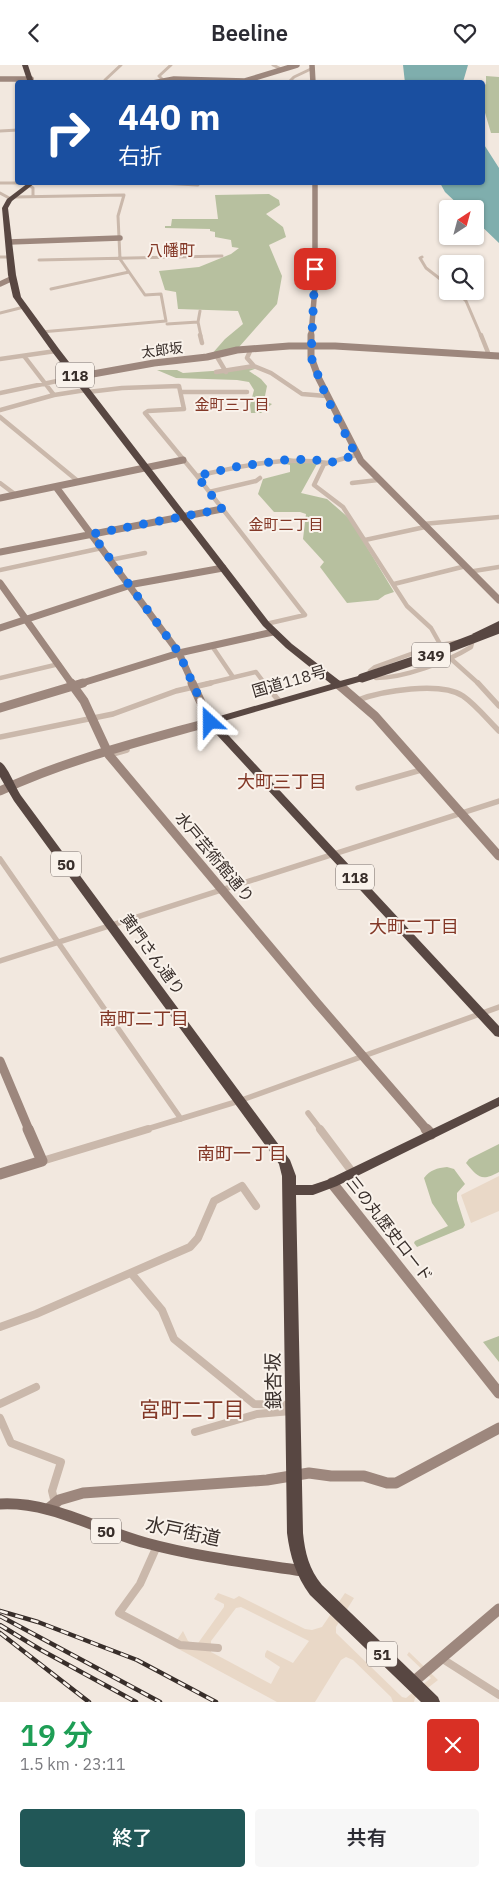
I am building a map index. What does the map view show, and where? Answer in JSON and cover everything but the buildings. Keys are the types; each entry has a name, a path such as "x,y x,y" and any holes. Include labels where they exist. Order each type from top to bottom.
{"highway":[{"path":"25,65 31,80"},
{"path":"13,198 30,185"},
{"name":"118","path":"12,278 8,242 3,224 5,208 13,198"},
{"name":"国道118号","path":"12,278 15,291 41,332 270,628 339,685"},
{"name":"349","path":"468,642 499,624"},
{"name":"349","path":"339,685 428,656 499,629"},
{"name":"349","path":"380,673 468,642 499,634"},
{"name":"国道118号","path":"210,722 339,685"},
{"name":"118","path":"210,722 499,1033"},
{"name":"黄門さん通り","path":"0,765 5,789 111,927 285,1163 289,1176 289,1190"},
{"name":"三の丸歴史ロード","path":"332,1183 499,1101"},
{"path":"289,1190 313,1190 332,1183"},
{"name":"銀杏坂","path":"289,1190 296,1539 302,1571"},
{"name":"51","path":"302,1571 316,1590 432,1702"}],"main road":[{"name":"水戸街道","path":"1,1503 51,1506 110,1532 157,1546 302,1571"}],"street":[{"path":"104,79 121,65"},
{"path":"171,65 159,76 163,79 204,80"},
{"path":"273,65 283,70"},
{"path":"248,80 297,65"},
{"path":"291,80 312,67 313,80"},
{"path":"0,79 16,80"},
{"path":"0,131 15,130"},
{"path":"0,183 15,183"},
{"path":"32,185 33,196"},
{"path":"160,185 198,185"},
{"path":"315,185 315,292 310,346 311,357 326,396 356,455 378,480 499,601"},
{"path":"0,193 13,198 124,195 118,216 120,259 145,295 161,294 166,321 41,332"},
{"path":"8,242 120,238"},
{"path":"39,260 222,256"},
{"path":"0,257 10,257"},
{"path":"422,257 420,258 426,268 439,278"},
{"path":"51,289 129,272"},
{"path":"0,284 12,278"},
{"path":"465,300 489,355 499,351"},
{"path":"0,313 24,307"},
{"path":"200,311 198,322 202,343"},
{"path":"167,323 198,322"},
{"name":"太郎坂","path":"76,377 251,349 310,346 499,356"},
{"path":"251,349 247,358 254,366 271,373 302,394 326,396"},
{"path":"0,359 56,351"},
{"path":"216,355 226,372"},
{"path":"24,356 54,395"},
{"path":"216,372 226,372 254,366"},
{"path":"0,393 76,377"},
{"path":"0,410 54,395 122,388 179,386 184,409 148,411 145,413 197,476 305,615 212,646 179,653 73,684 0,708"},
{"path":"181,393 247,392"},
{"path":"0,417 79,482"},
{"path":"356,455 324,464 314,485 343,507 407,606 431,628 440,644"},
{"path":"197,476 235,467 284,460 312,459 329,463"},
{"path":"0,498 183,460"},
{"path":"209,492 256,481 260,478"},
{"path":"352,483 378,480"},
{"path":"0,483 16,495"},
{"path":"5,789 108,753 210,722 179,653 56,487"},
{"path":"0,552 222,509"},
{"path":"365,540 424,526 499,517"},
{"path":"444,546 499,593"},
{"path":"0,570 102,548"},
{"path":"110,560 145,553"},
{"path":"0,628 129,585 224,567"},
{"path":"394,584 466,567"},
{"path":"474,571 499,567"},
{"name":"水戸芸術館通り","path":"0,583 3,591 27,620 84,701 108,753 431,1134"},
{"path":"457,640 468,642 466,651 450,658 384,679 376,678 371,673 375,667 440,644 457,640"},
{"path":"212,646 233,677"},
{"path":"450,658 486,689 499,706"},
{"path":"0,677 59,664"},
{"path":"0,737 113,714 194,686 256,672 280,702"},
{"path":"339,685 358,700 388,729 421,770 499,856"},
{"path":"358,700 377,693 395,690 447,689 463,696 499,731"},
{"path":"108,753 128,750"},
{"path":"358,788 421,770"},
{"path":"0,961 224,891 499,801"},
{"path":"0,859 181,1119"},
{"path":"0,1174 239,1101 499,1007"},
{"path":"0,1061 42,1161"},
{"path":"308,1113 353,1173"},
{"name":"三の丸歴史ロード","path":"332,1183 499,1393"},
{"path":"0,1327 36,1314 190,1247 198,1238 214,1201 242,1186 256,1206"},
{"path":"131,1273 162,1310 174,1339 254,1404 293,1408"},
{"path":"0,1404 36,1387"},
{"path":"195,1432 257,1413 293,1408"},
{"path":"0,1418 11,1443 61,1462 53,1483 51,1506"},
{"path":"51,1506 67,1497 83,1493 267,1481 315,1473 331,1476 364,1476 387,1483 396,1483 499,1428"},
{"path":"157,1546 140,1584 119,1613 180,1645 218,1648"},
{"path":"412,1683 499,1609"},
{"path":"441,1657 499,1695"}],"green space":[{"path":"486,76 499,77 499,133 491,133 485,113"},
{"path":"269,194 279,200 280,205 266,214 283,227 286,237 269,245 282,276 277,304 239,347 211,355 225,339 243,324 238,311 178,309 176,292 165,290 159,271 199,267 231,254 239,248 232,247 231,240 215,237 215,232 210,231 210,229 165,228 165,226 171,226 172,219 218,219 215,195"},
{"path":"257,368 249,371 261,379 267,386 264,401 272,404 261,413 251,413 250,405 254,390 249,382 176,378 157,370 177,370 183,373"},
{"path":"289,458 317,464 301,493 327,499 350,519 394,592 378,600 347,603 320,567 324,562 303,539 306,514 300,512 274,512 258,494 263,479 290,472 290,465 272,461"},
{"path":"499,1144 499,1172 488,1177 480,1177 466,1163 469,1159"},
{"path":"447,1167 454,1169 465,1184 457,1193 457,1200 465,1225 463,1228 417,1247 414,1243 415,1241 448,1226 432,1203 424,1178 434,1170"},
{"path":"499,1336 499,1362 483,1342"}],"shaded area":[{"path":"499,1176 499,1211 471,1223 461,1195"},
{"path":"218,1593 234,1599 239,1596 305,1629 312,1630 322,1627 345,1593 354,1598 336,1627 336,1633 402,1697 406,1698 431,1678 407,1655 409,1652 438,1680 415,1698 414,1702 393,1702 391,1697 353,1660 346,1657 341,1660 315,1702 277,1702 173,1646 183,1631 188,1641 196,1646 224,1607 224,1604 214,1599","holes":["241,1607 309,1641 293,1663 267,1650 265,1657 280,1667 271,1684 211,1652 211,1641 236,1608"]}],"water":[{"path":"403,65 468,65 464,80 405,80"},
{"path":"485,146 499,168 499,243 484,229 484,200 453,200 441,185 485,185"}],"railway":[{"path":"0,1611 38,1622 137,1660 216,1702"},
{"path":"0,1616 160,1702"},
{"path":"0,1625 41,1650 136,1702"},
{"path":"0,1633 89,1702"}],"district":[{"name":"八幡町","path":"171,250"},
{"name":"金町三丁目","path":"232,404"},
{"name":"金町二丁目","path":"286,524"},
{"name":"大町三丁目","path":"282,781"},
{"name":"大町二丁目","path":"414,926"},
{"name":"南町二丁目","path":"144,1018"},
{"name":"南町一丁目","path":"242,1153"},
{"name":"宮町二丁目","path":"192,1409"}],"route":[{"path":"210,722 179,653 92,534 141,523 222,509 197,476 235,467 284,460 312,459 329,463 356,455 318,379 311,357 315,269"}]}
